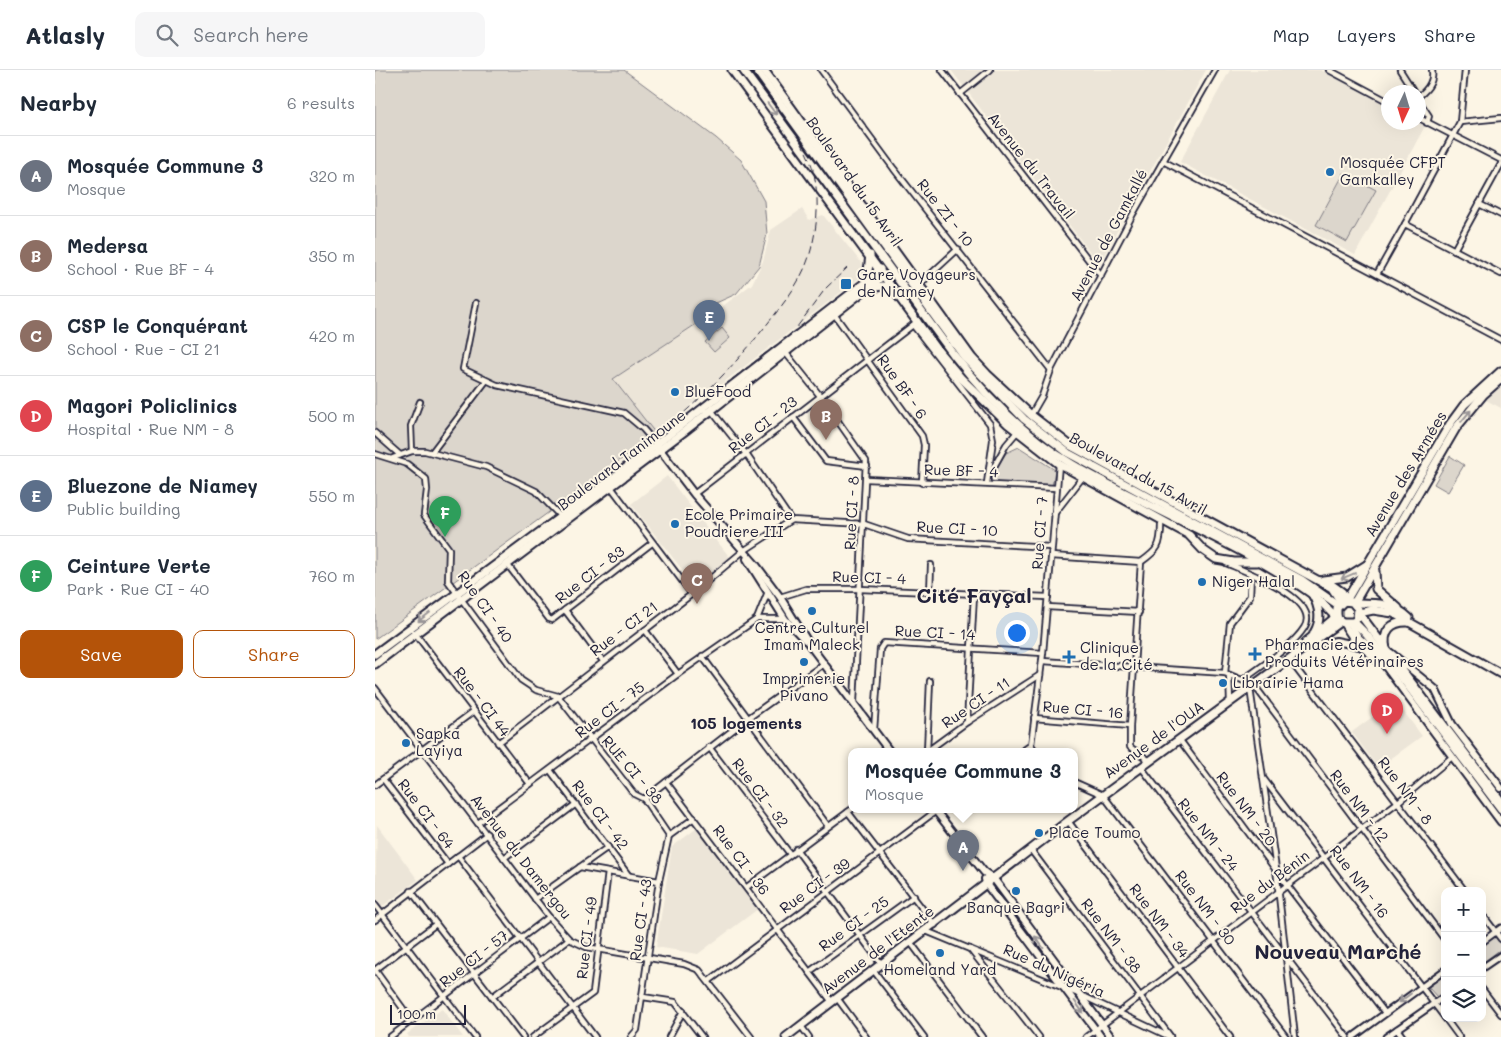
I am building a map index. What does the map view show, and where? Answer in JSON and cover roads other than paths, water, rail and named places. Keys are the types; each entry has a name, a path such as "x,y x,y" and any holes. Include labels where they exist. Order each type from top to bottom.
{"main road":[{"name":"Boulevard du 15 Avril","path":"732,70 870,255 915,323 961,378 1017,432 1059,464 1082,478 1189,535 1203,550 1216,559 1234,562 1257,562"},
{"name":"Boulevard du 15 Avril","path":"743,70 953,354 995,401 1035,438 1072,464 1257,562 1311,594 1345,621 1366,634 1501,809"},
{"name":"Boulevard du 15 Avril","path":"756,70 965,358 1024,419 1068,453 1092,467 1342,603"},
{"name":"Boulevard du 15 Avril","path":"764,70 982,369 1031,415 1055,435 1090,458 1332,588 1342,603"},
{"path":"870,255 869,284 894,289"},
{"name":"Boulevard Tanimoune","path":"375,654 507,564 611,487 658,447 882,272"},
{"name":"Boulevard Tanimoune","path":"375,664 459,595 561,516 711,410 834,314 861,290"},
{"name":"Avenue des Armées","path":"1342,603 1370,562 1450,424 1464,405 1501,371"},
{"name":"Avenue des Armées","path":"1354,603 1456,428 1483,395 1501,379"},
{"path":"658,447 694,494 780,597 809,644"},
{"path":"742,552 767,594 785,619 825,663 887,748"},
{"path":"1323,580 1347,577 1370,562"},
{"path":"1375,568 1376,589 1412,622"},
{"name":"Boulevard du 15 Avril","path":"1310,576 1339,588 1342,603"},
{"path":"1308,643 1316,629 1319,617 1317,605 1311,594"},
{"path":"1381,663 1361,646 1345,621 1342,603 1377,603 1398,608"},
{"path":"1354,603 1359,613 1501,801"},
{"path":"1359,613 1385,610 1412,622 1453,648 1501,674"},
{"name":"Avenue de l'OUA","path":"986,884 994,880 1068,821 1308,643 1359,613"},
{"path":"1345,621 1371,647 1381,663 1501,822"},
{"path":"1387,650 1384,636 1390,626 1397,623 1412,622"},
{"path":"1366,634 1435,689 1452,724 1501,788"},
{"path":"1308,643 1336,641 1361,646"},
{"path":"938,813 984,872 994,880 1111,1037"},
{"path":"984,872 986,884 1101,1037"},
{"name":"Avenue de l'Etente","path":"786,1037 935,925 986,884"}],"street":[{"name":"Rue ZI - 10","path":"821,70 1051,370"},
{"name":"Avenue du Travail","path":"942,70 1101,276"},
{"path":"960,94 990,70"},
{"name":"Avenue de Gamkallé","path":"1031,415 1042,396 1051,370 1101,276 1215,70"},
{"path":"1329,70 1381,98"},
{"path":"1400,70 1410,85"},
{"path":"1426,88 1433,77 1432,70"},
{"path":"1377,274 1460,122 1465,70"},
{"path":"1426,112 1429,116 1427,123 1501,162 1454,250"},
{"path":"1460,122 1501,118"},
{"path":"1163,161 1501,340"},
{"path":"1479,204 1501,215"},
{"path":"1405,224 1501,274"},
{"path":"919,285 958,249"},
{"path":"476,303 463,369 486,382 544,397 624,413 643,429 658,447"},
{"name":"Rue BF - 6","path":"834,314 922,436 924,445 922,483"},
{"path":"915,323 989,424 993,440 987,484"},
{"name":"Rue CI - 23","path":"694,494 915,323"},
{"name":"Rue CI - 8","path":"785,352 864,455 867,466 854,702"},
{"path":"432,452 486,382"},
{"path":"412,451 411,426 420,402"},
{"path":"711,410 746,454 791,520"},
{"path":"793,417 826,461 867,466"},
{"path":"987,484 993,466 1017,432"},
{"path":"375,434 400,455"},
{"path":"393,458 412,451 432,452 485,467 521,482 536,491 561,516"},
{"name":"Rue CI - 40","path":"375,454 393,458 407,464 426,480 427,490 424,515 449,549 448,581 521,680 536,690 558,696"},
{"name":"Rue CI - 7","path":"1031,745 1043,653 1059,464"},
{"path":"1054,515 1082,478"},
{"name":"Rue BF - 4","path":"866,479 1056,488"},
{"path":"611,487 692,594"},
{"name":"Rue CI - 10","path":"791,520 864,524 908,539 1051,546"},
{"name":"Rue - CI 21","path":"497,743 692,594 742,552 791,520"},
{"path":"1051,556 1141,562 1157,549 1161,542 1161,525"},
{"name":"Rue CI - 83","path":"507,564 549,620 552,620 653,543"},
{"path":"1216,559 1281,588 1298,601 1305,614 1307,623 1296,638 1243,680"},
{"path":"1141,562 1130,747 1151,761"},
{"path":"930,593 931,564"},
{"path":"1230,702 1227,674 1230,623 1250,596 1251,574"},
{"name":"Rue CI - 4","path":"780,597 807,589 860,589 1048,597"},
{"path":"767,594 757,619 785,619"},
{"path":"967,722 974,595"},
{"path":"1047,607 1139,612"},
{"path":"565,610 603,661"},
{"name":"Rue CI - 75","path":"479,822 677,674 757,619"},
{"path":"645,630 677,674"},
{"name":"Rue - CI 44","path":"415,633 530,784"},
{"name":"Rue CI - 14","path":"874,730 881,645 884,643 1043,653"},
{"path":"702,656 828,826"},
{"name":"Rue NM - 8","path":"1290,658 1462,887"},
{"path":"1042,661 1227,674 1243,680 1252,686 1276,869 1295,1037"},
{"path":"644,799 747,718 825,663"},
{"name":"Rue CI - 11","path":"932,748 967,722 1040,675"},
{"path":"927,748 930,681"},
{"name":"Rue NM - 12","path":"1252,686 1441,935"},
{"name":"Avenue du Damergou","path":"375,688 479,822 535,900 569,939 598,950 693,967 709,981 751,1037"},
{"name":"RUE CI - 38","path":"558,696 590,740 634,794 644,799 669,836"},
{"path":"375,785 474,710"},
{"name":"Rue CI - 16","path":"1034,718 1130,726"},
{"name":"Rue NM - 20","path":"1179,739 1385,1013"},
{"path":"1027,748 1031,745 1033,748"},
{"name":"Rue CI - 32","path":"709,747 790,854"},
{"name":"Rue du Bénin","path":"1086,1037 1398,802 1452,757"},
{"name":"Rue NM - 24","path":"1141,767 1347,1037"},
{"name":"Rue CI - 42","path":"550,770 629,876"},
{"name":"Rue NM - 16","path":"1263,777 1325,856 1441,1013"},
{"name":"Rue CI - 64","path":"383,779 448,864"},
{"name":"Rue CI - 36","path":"666,782 809,972 866,1037"},
{"path":"1078,784 1103,795"},
{"name":"Rue NM - 30","path":"1103,795 1286,1037"},
{"path":"505,858 576,804"},
{"path":"747,888 848,812"},
{"path":"851,813 879,854 935,925"},
{"name":"Rue CI - 39","path":"709,981 936,813"},
{"path":"669,836 694,818"},
{"name":"Rue NM - 34","path":"1068,821 1230,1037"},
{"path":"375,920 487,834"},
{"name":"Rue CI - 43","path":"631,1037 637,1030 659,881 669,836"},
{"path":"535,900 608,847"},
{"path":"796,850 882,965"},
{"name":"Rue NM - 38","path":"1031,850 1171,1037"},
{"path":"458,856 595,1037"},
{"path":"580,867 659,881"},
{"name":"Rue CI - 49","path":"533,1037 593,993 608,872"},
{"path":"411,892 523,1037"},
{"name":"Rue CI - 25","path":"809,972 914,896"},
{"path":"375,905 475,1037"},
{"name":"Rue CI - 57","path":"390,1037 445,998 549,917"},
{"path":"1486,919 1501,939"},
{"path":"412,1021 375,970 407,948 436,924"},
{"path":"1486,939 1501,928"},
{"name":"Rue du Nigéria","path":"926,931 1065,988 1171,1037"},
{"path":"492,997 569,939"},
{"path":"911,943 982,1037"},
{"path":"969,948 1039,1037"},
{"path":"1486,965 1501,954"},
{"path":"874,971 924,1037"},
{"path":"1353,1037 1441,973"},
{"path":"1486,994 1501,1014"},
{"path":"643,997 673,1001 683,1011 702,1037"},
{"path":"1385,1037 1441,999"},
{"path":"669,1037 683,1011"},
{"name":"Rue NM - 16","path":"1448,1022 1459,1037"},
{"path":"801,1026 809,1037"},
{"path":"1397,1029 1403,1037"},
{"path":"397,1032 400,1037"}],"railway":[{"path":"563,510 644,447 694,404 718,380 782,306 806,265 815,232 817,215 817,198 813,170 805,149 791,125 749,70"},
{"path":"713,394 794,331 826,288 847,268"}],"place":[{"name":"Mosquée CFPT Gamkalley","path":"1330,172"},
{"name":"Gare Voyageurs de Niamey","path":"846,284"},
{"name":"Bluezone de Niamey","path":"709,341"},
{"name":"BlueFood","path":"675,392"},
{"name":"Medersa","path":"826,440"},
{"name":"Ecole Primaire Poudriere III","path":"675,524"},
{"name":"Ceinture Verte","path":"445,537"},
{"name":"Niger Halal","path":"1202,582"},
{"name":"CSP le Conquérant","path":"697,604"},
{"name":"Centre Culturel Imam Maleck","path":"812,611"},
{"name":"Pharmacie des Produits Vétérinaires","path":"1255,654"},
{"name":"Clinique de la Cité","path":"1069,657"},
{"name":"Imprimerie Pivano","path":"804,662"},
{"name":"Librairie Hama","path":"1223,683"},
{"name":"Magori Policlinics","path":"1387,734"},
{"name":"Sapka Layiya","path":"406,743"},
{"name":"Place Toumo","path":"1039,833"},
{"name":"Mosquée Commune 3","path":"963,871"},
{"name":"Banque Bagri","path":"1016,891"},
{"name":"Homeland Yard","path":"940,953"}],"district":[{"name":"Cité Fayçal","path":"974,596"},
{"name":"105 logements","path":"746,723"},
{"name":"Nouveau Marché","path":"1338,952"}]}
